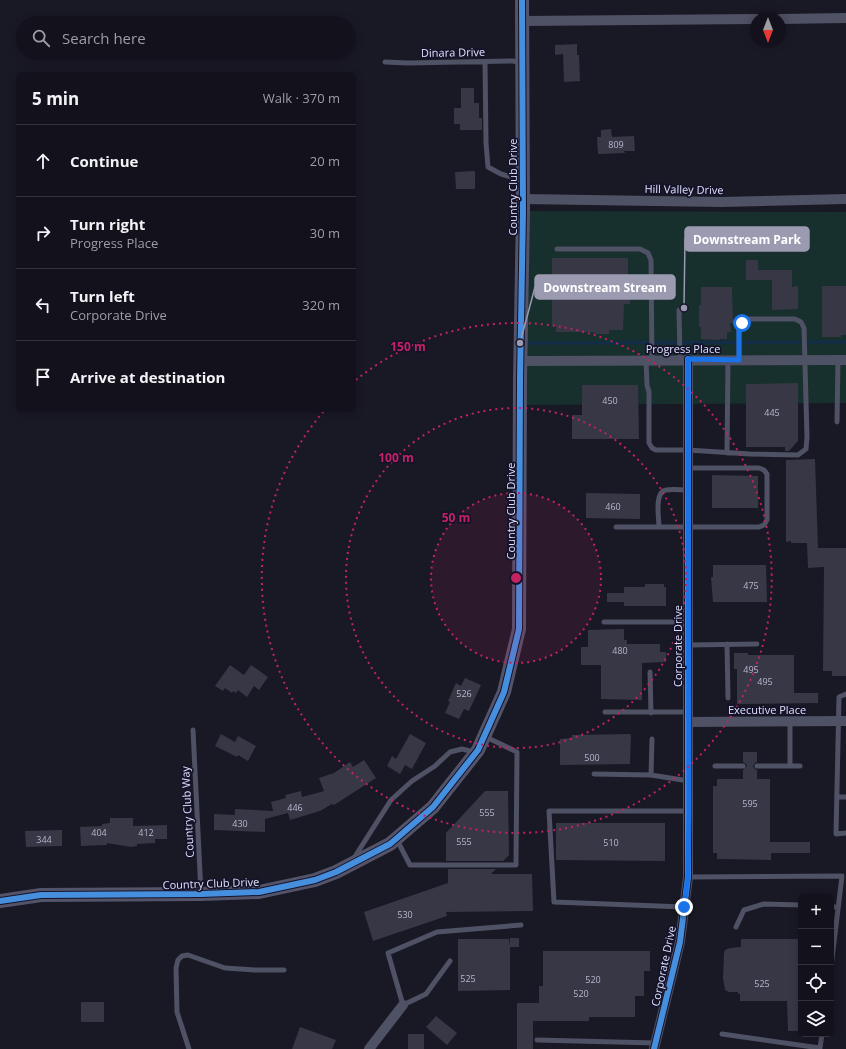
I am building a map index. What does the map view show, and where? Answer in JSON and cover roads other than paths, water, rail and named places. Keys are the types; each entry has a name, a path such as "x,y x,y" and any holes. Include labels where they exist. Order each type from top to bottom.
{"street":[{"name":"Country Club Drive","path":"0,901 41,895 201,894 259,892 315,880 336,872 390,844 433,807 476,753 485,737 504,692 519,629 522,0"},
{"path":"786,19 846,18"},
{"path":"522,21 750,19"},
{"name":"Hill Valley Drive","path":"522,199 721,202 846,199"},
{"name":"Progress Place","path":"520,361 684,359 842,360"},
{"name":"Corporate Drive","path":"655,1046 680,942 688,877 688,450 684,359"},
{"name":"Executive Place","path":"689,717 790,721 842,721"},
{"path":"369,1049 403,1005"}],"lane":[{"name":"Dinara Drive","path":"385,62 513,61 522,63"},
{"path":"485,62 486,142 488,167 501,174 522,180"},
{"path":"557,249 640,249 648,254 651,260 647,385 649,392 649,443 652,448 656,450 798,455 806,449 804,328 801,322 795,319 749,319 742,323 739,329 739,360"},
{"path":"679,310 684,359"},
{"path":"726,453 728,360"},
{"path":"837,422 842,360"},
{"path":"616,527 759,527 764,525 767,520 767,474 764,470 759,468 688,468"},
{"path":"659,527 658,496 661,492 665,490 688,490"},
{"path":"604,622 689,622"},
{"path":"726,644 728,698"},
{"path":"689,645 757,644"},
{"path":"650,672 651,712"},
{"path":"846,694 839,696 842,721 836,834 846,833"},
{"path":"605,712 651,712 689,717"},
{"path":"790,721 790,766"},
{"name":"Country Club Way","path":"193,730 201,894"},
{"path":"396,839 410,865 516,865 517,752 485,737"},
{"path":"651,775 652,739"},
{"path":"351,864 391,800 412,781 435,766 450,752 462,750 476,753"},
{"path":"715,766 743,766"},
{"path":"757,766 800,766"},
{"path":"594,774 651,775 689,781"},
{"path":"837,797 846,797"},
{"path":"684,907 554,902 549,811 689,811"},
{"path":"688,877 842,876 831,965"},
{"path":"736,927 744,910 764,904 798,905"},
{"path":"834,906 838,907"},
{"path":"450,961 426,994 403,1005 388,953 437,932 521,925"},
{"path":"189,1049 177,1012 176,968 178,960 182,956 188,955 225,968 284,970"},
{"path":"722,1034 820,1048 822,1037"},
{"path":"537,1040 655,1046"}],"waterway":[{"path":"524,343 846,342"}],"place":[{"name":"Downstream Park","path":"684,308"},
{"name":"Downstream Stream","path":"520,343"}]}
